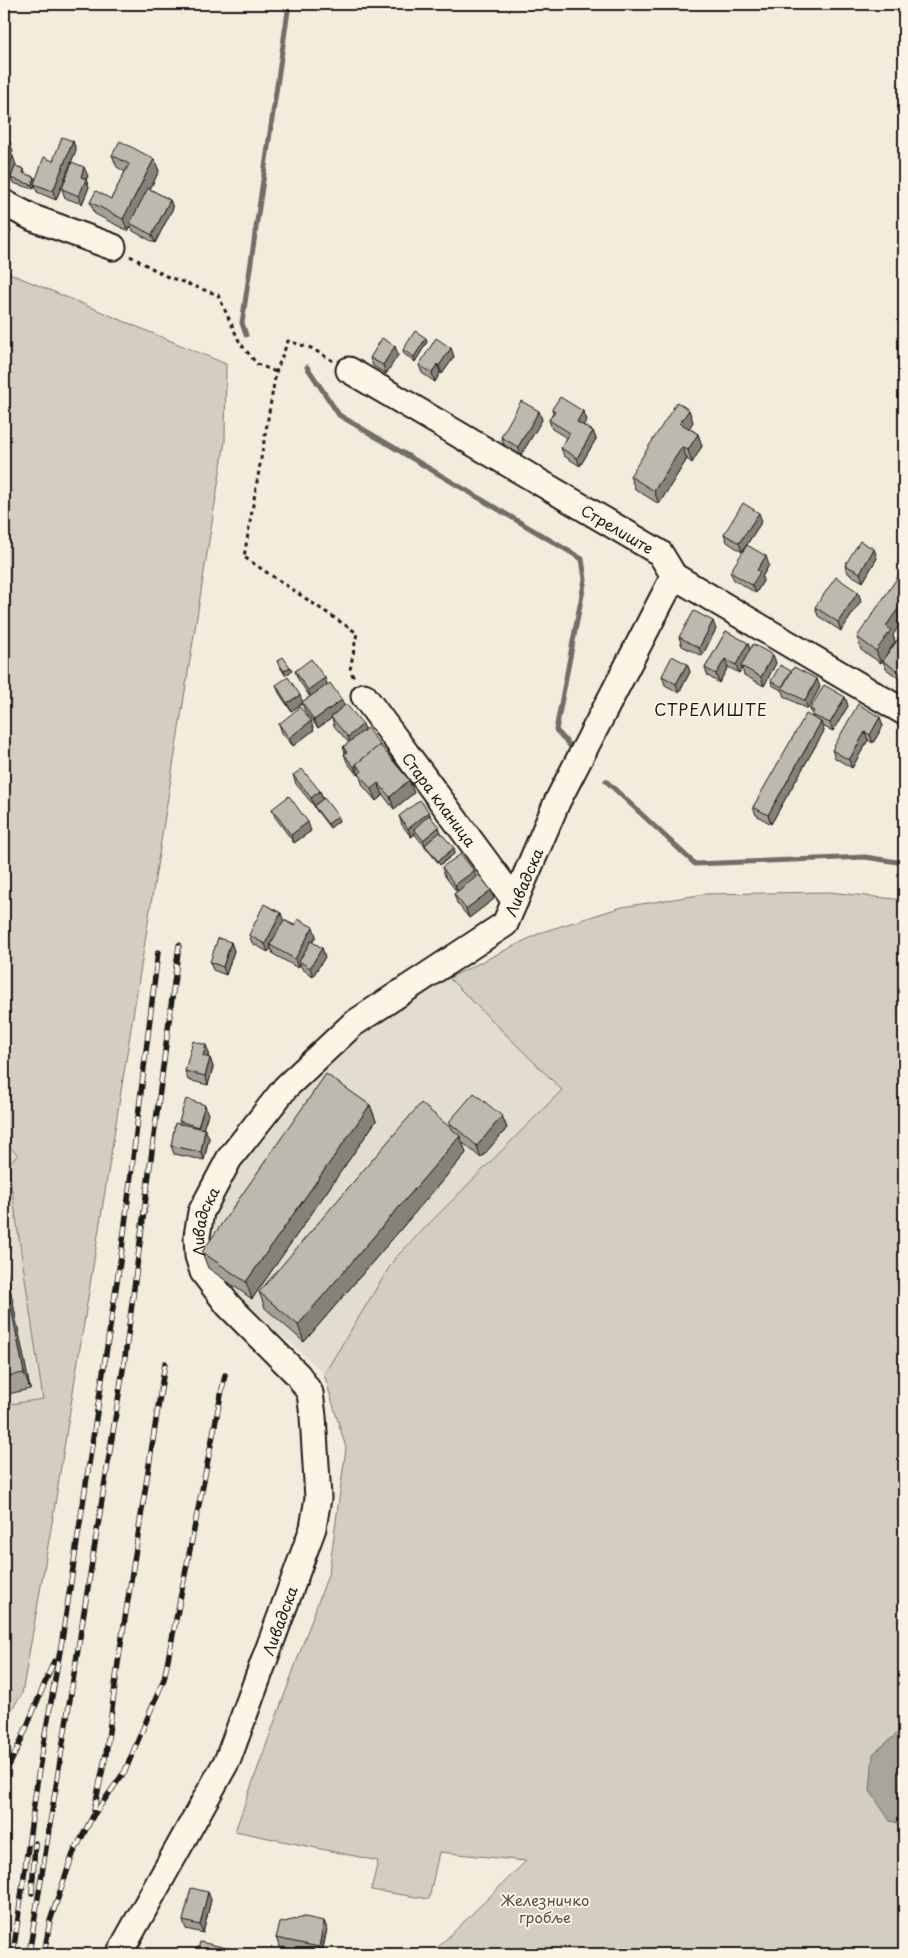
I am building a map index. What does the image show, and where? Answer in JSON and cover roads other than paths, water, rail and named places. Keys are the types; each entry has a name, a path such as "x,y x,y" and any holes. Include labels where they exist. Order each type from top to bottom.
{"street":[{"path":"4,203 34,218 113,247"},
{"name":"Стрелиште","path":"349,370 660,553 674,576 904,712"},
{"name":"Ливадска","path":"120,1954 228,1759 313,1528 318,1498 310,1393 298,1375 228,1305 202,1272 198,1256 197,1236 201,1212 229,1159 286,1087 353,1024 505,924 557,802 674,576"},
{"name":"Стара кланица","path":"364,696 515,901"}],"waterway":[{"path":"246,335 242,323 289,4"},
{"path":"307,367 339,415 582,559 585,579 556,730 574,750"},
{"path":"606,781 695,864 865,857 904,863"}],"railway":[{"path":"29,1954 125,1357 179,945"},
{"path":"13,1954 39,1769 62,1640 122,1249 158,952"},
{"path":"94,1810 106,1754 118,1663 165,1363"},
{"path":"44,1954 50,1921 73,1854 93,1816 125,1771 164,1679 225,1375"},
{"path":"4,1776 20,1743 54,1661"},
{"path":"32,1893 35,1843"}],"district":[{"name":"СТРЕЛИШТЕ","path":"711,709"}],"park label":[{"name":"Железничко гробље","path":"545,1908"}]}
